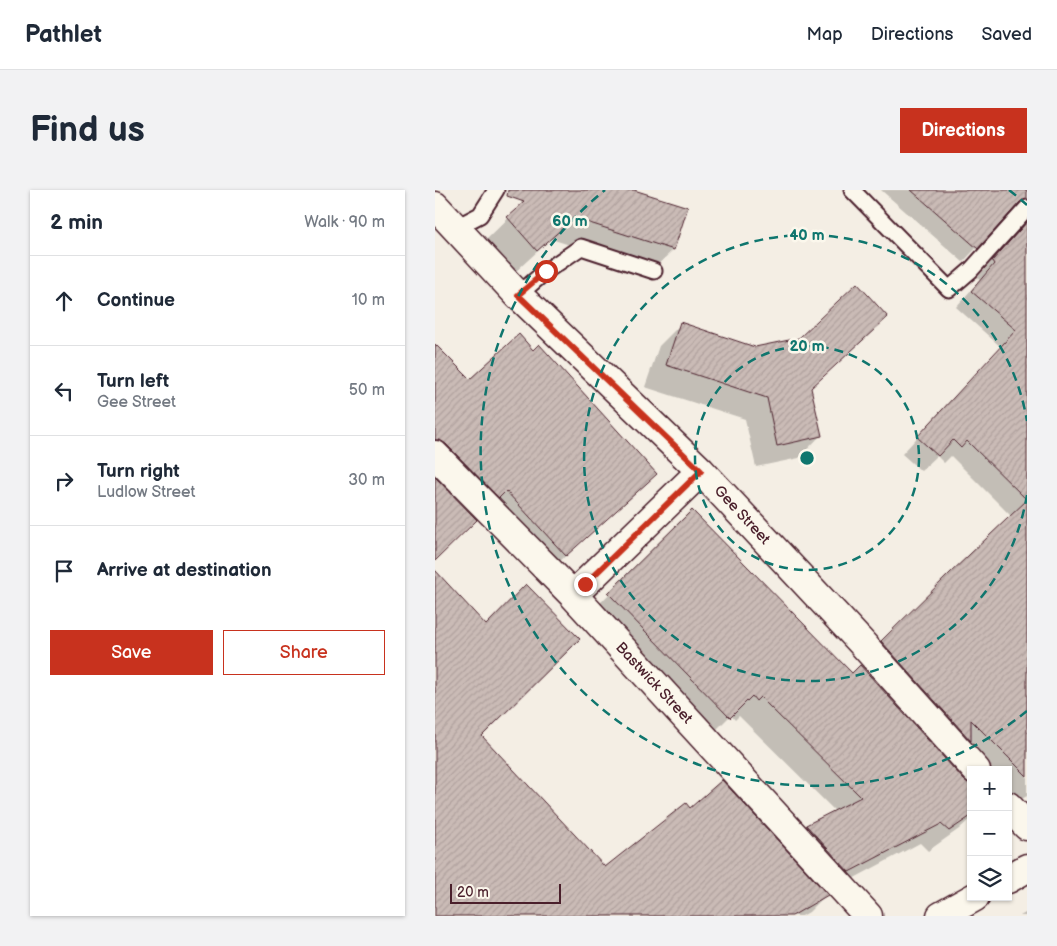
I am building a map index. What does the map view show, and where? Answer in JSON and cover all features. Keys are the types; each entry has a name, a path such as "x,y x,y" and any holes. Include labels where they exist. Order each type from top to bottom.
{"street":[{"name":"Gee Street","path":"435,206 518,295 701,471 860,641 972,766"},
{"name":"Bastwick Street","path":"435,455 573,595 868,916"},
{"path":"573,595 701,471"},
{"path":"1012,810 1027,826"},
{"path":"1012,876 1027,868"}],"lane":[{"path":"455,228 480,215 496,190"},
{"path":"852,190 949,289 971,270 1027,208"},
{"path":"518,295 546,271 581,248 654,271"}],"building":[{"path":"508,190 634,190 688,207 674,250 574,218 537,251 507,217 524,202 507,196"},
{"path":"911,190 1027,190 1027,199 1020,202 978,249"},
{"path":"1027,222 1027,500 967,441 961,448 953,440 938,456 917,437 1016,330 971,291 994,264 992,261"},
{"path":"857,283 888,317 811,388 822,436 777,446 767,398 666,365 680,322 755,347 799,338"},
{"path":"519,334 533,350 539,344 657,474 566,556 506,491 499,498 446,444 440,440 435,440 435,344 470,379"},
{"path":"435,477 477,520 435,561"},
{"path":"1027,500 1027,776 971,720 971,741 881,641"},
{"path":"692,510 852,673 860,665 967,782 967,819 949,831 941,824 849,872 806,825 861,797 760,697 756,701 752,696 730,718 608,593"},
{"path":"435,570 486,625 526,584 580,639 482,736 605,867 686,803 690,808 722,780 828,895 792,916 435,916"}],"route":[{"path":"546,271 518,295 701,471 585,584"}]}
